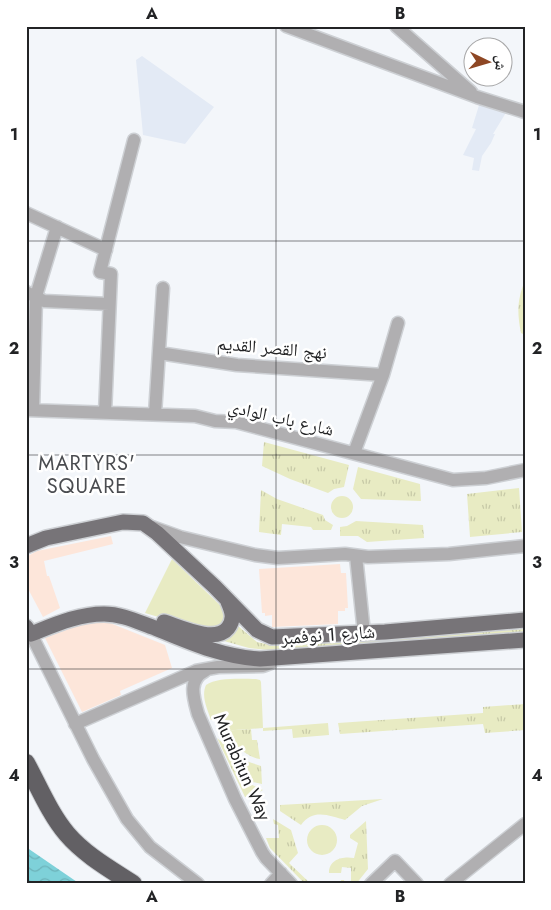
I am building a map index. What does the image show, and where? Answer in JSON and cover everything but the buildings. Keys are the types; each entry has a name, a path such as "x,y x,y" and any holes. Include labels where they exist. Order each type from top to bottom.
{"highway":[{"path":"26,763 51,810 67,834 89,854 133,884"},
{"path":"26,784 42,814 60,839 116,884"}],"main road":[{"path":"26,544 129,521 147,525 215,587 257,630 270,637 364,633 525,620"},
{"path":"28,630 113,611 133,614 212,635 228,629 233,614 227,599"},
{"name":"شارع 1 نوفمبر","path":"84,616 115,615 140,622 219,653 238,657 260,658 525,640"}],"street":[{"path":"286,26 477,97 525,112"},
{"path":"396,26 477,97"},
{"path":"105,413 111,274 100,272 134,140"},
{"path":"26,214 106,250"},
{"path":"30,410 31,294 57,227"},
{"path":"155,414 163,288"},
{"path":"31,294 44,301 109,304"},
{"path":"354,453 383,375 398,323"},
{"name":"نهج القصر القديم","path":"159,353 237,364 383,375"},
{"name":"شارع باب الوادي","path":"30,410 195,416 214,421 236,422 453,480 486,478 525,470"},
{"path":"147,525 180,537 258,556 285,558 345,554 356,556 449,554 525,546"},
{"path":"356,556 364,633"},
{"path":"28,630 113,797 127,819 150,847 198,884"},
{"path":"75,724 201,669 263,666 273,662 332,653"},
{"name":"Murabitun Way","path":"218,667 208,669 197,675 193,684 194,700 198,714 235,799 262,852 291,884"},
{"path":"450,884 525,824"},
{"path":"371,884 395,861 417,884"},
{"path":"271,884 281,873"}],"shaded area":[{"path":"142,56 214,107 185,144 143,135 136,60"},
{"path":"480,102 507,111 493,134 495,134 491,143 482,156 479,171 472,170 474,158 463,155 476,129 472,128"},
{"path":"111,536 113,544 44,561 47,576 49,576 60,608 43,617 26,585 26,557 37,551"},
{"path":"340,564 341,573 346,573 348,608 345,608 345,611 338,611 338,624 272,627 272,615 265,616 265,613 262,613 259,569"},
{"path":"85,623 110,623 165,645 172,668 120,691 121,695 82,712 45,638"}],"green space":[{"path":"525,280 525,335 521,333 518,313 520,294"},
{"path":"264,442 349,465 344,487 334,489 328,493 262,466"},
{"path":"358,467 420,484 421,501 361,499 353,489"},
{"path":"519,488 522,532 470,537 467,494"},
{"path":"261,490 277,499 323,515 325,520 333,525 331,530 313,530 311,527 282,524 281,535 259,532"},
{"path":"342,496 350,499 353,507 350,515 342,518 334,515 331,507 334,499"},
{"path":"356,521 423,525 424,538 367,542 358,536 340,536 340,527 347,526"},
{"path":"172,559 225,610 226,623 209,632 145,613"},
{"path":"237,625 257,642 275,646 525,629 525,632 268,650 249,648 224,641 232,634"},
{"path":"256,679 261,682 263,728 221,731 220,720 211,720 206,707 204,693 206,685 223,680"},
{"path":"525,704 525,730 485,733 483,724 340,734 338,723 483,713 483,707"},
{"path":"328,723 329,735 293,738 292,729 263,731 263,728"},
{"path":"251,729 252,740 257,740 260,759 244,752 221,731"},
{"path":"217,738 243,760 261,766 262,784 240,779 263,790 252,798 245,797"},
{"path":"383,799 362,806 345,820 328,815 316,815 311,816 301,825 280,811 280,805"},
{"path":"273,819 291,830 298,853 289,863 311,884 305,884 270,848 266,838 279,838 278,825 274,824"},
{"path":"366,821 368,869 356,884 345,884 351,883 351,868 342,867 341,873 329,873 331,864 337,859 354,858 358,843 350,838 350,835"},
{"path":"322,825 333,829 337,840 333,851 322,855 311,851 307,840 311,829"}],"water":[{"path":"26,847 80,884 26,884"}],"district":[{"name":"MARTYRS' SQUARE","path":"87,474"}]}
